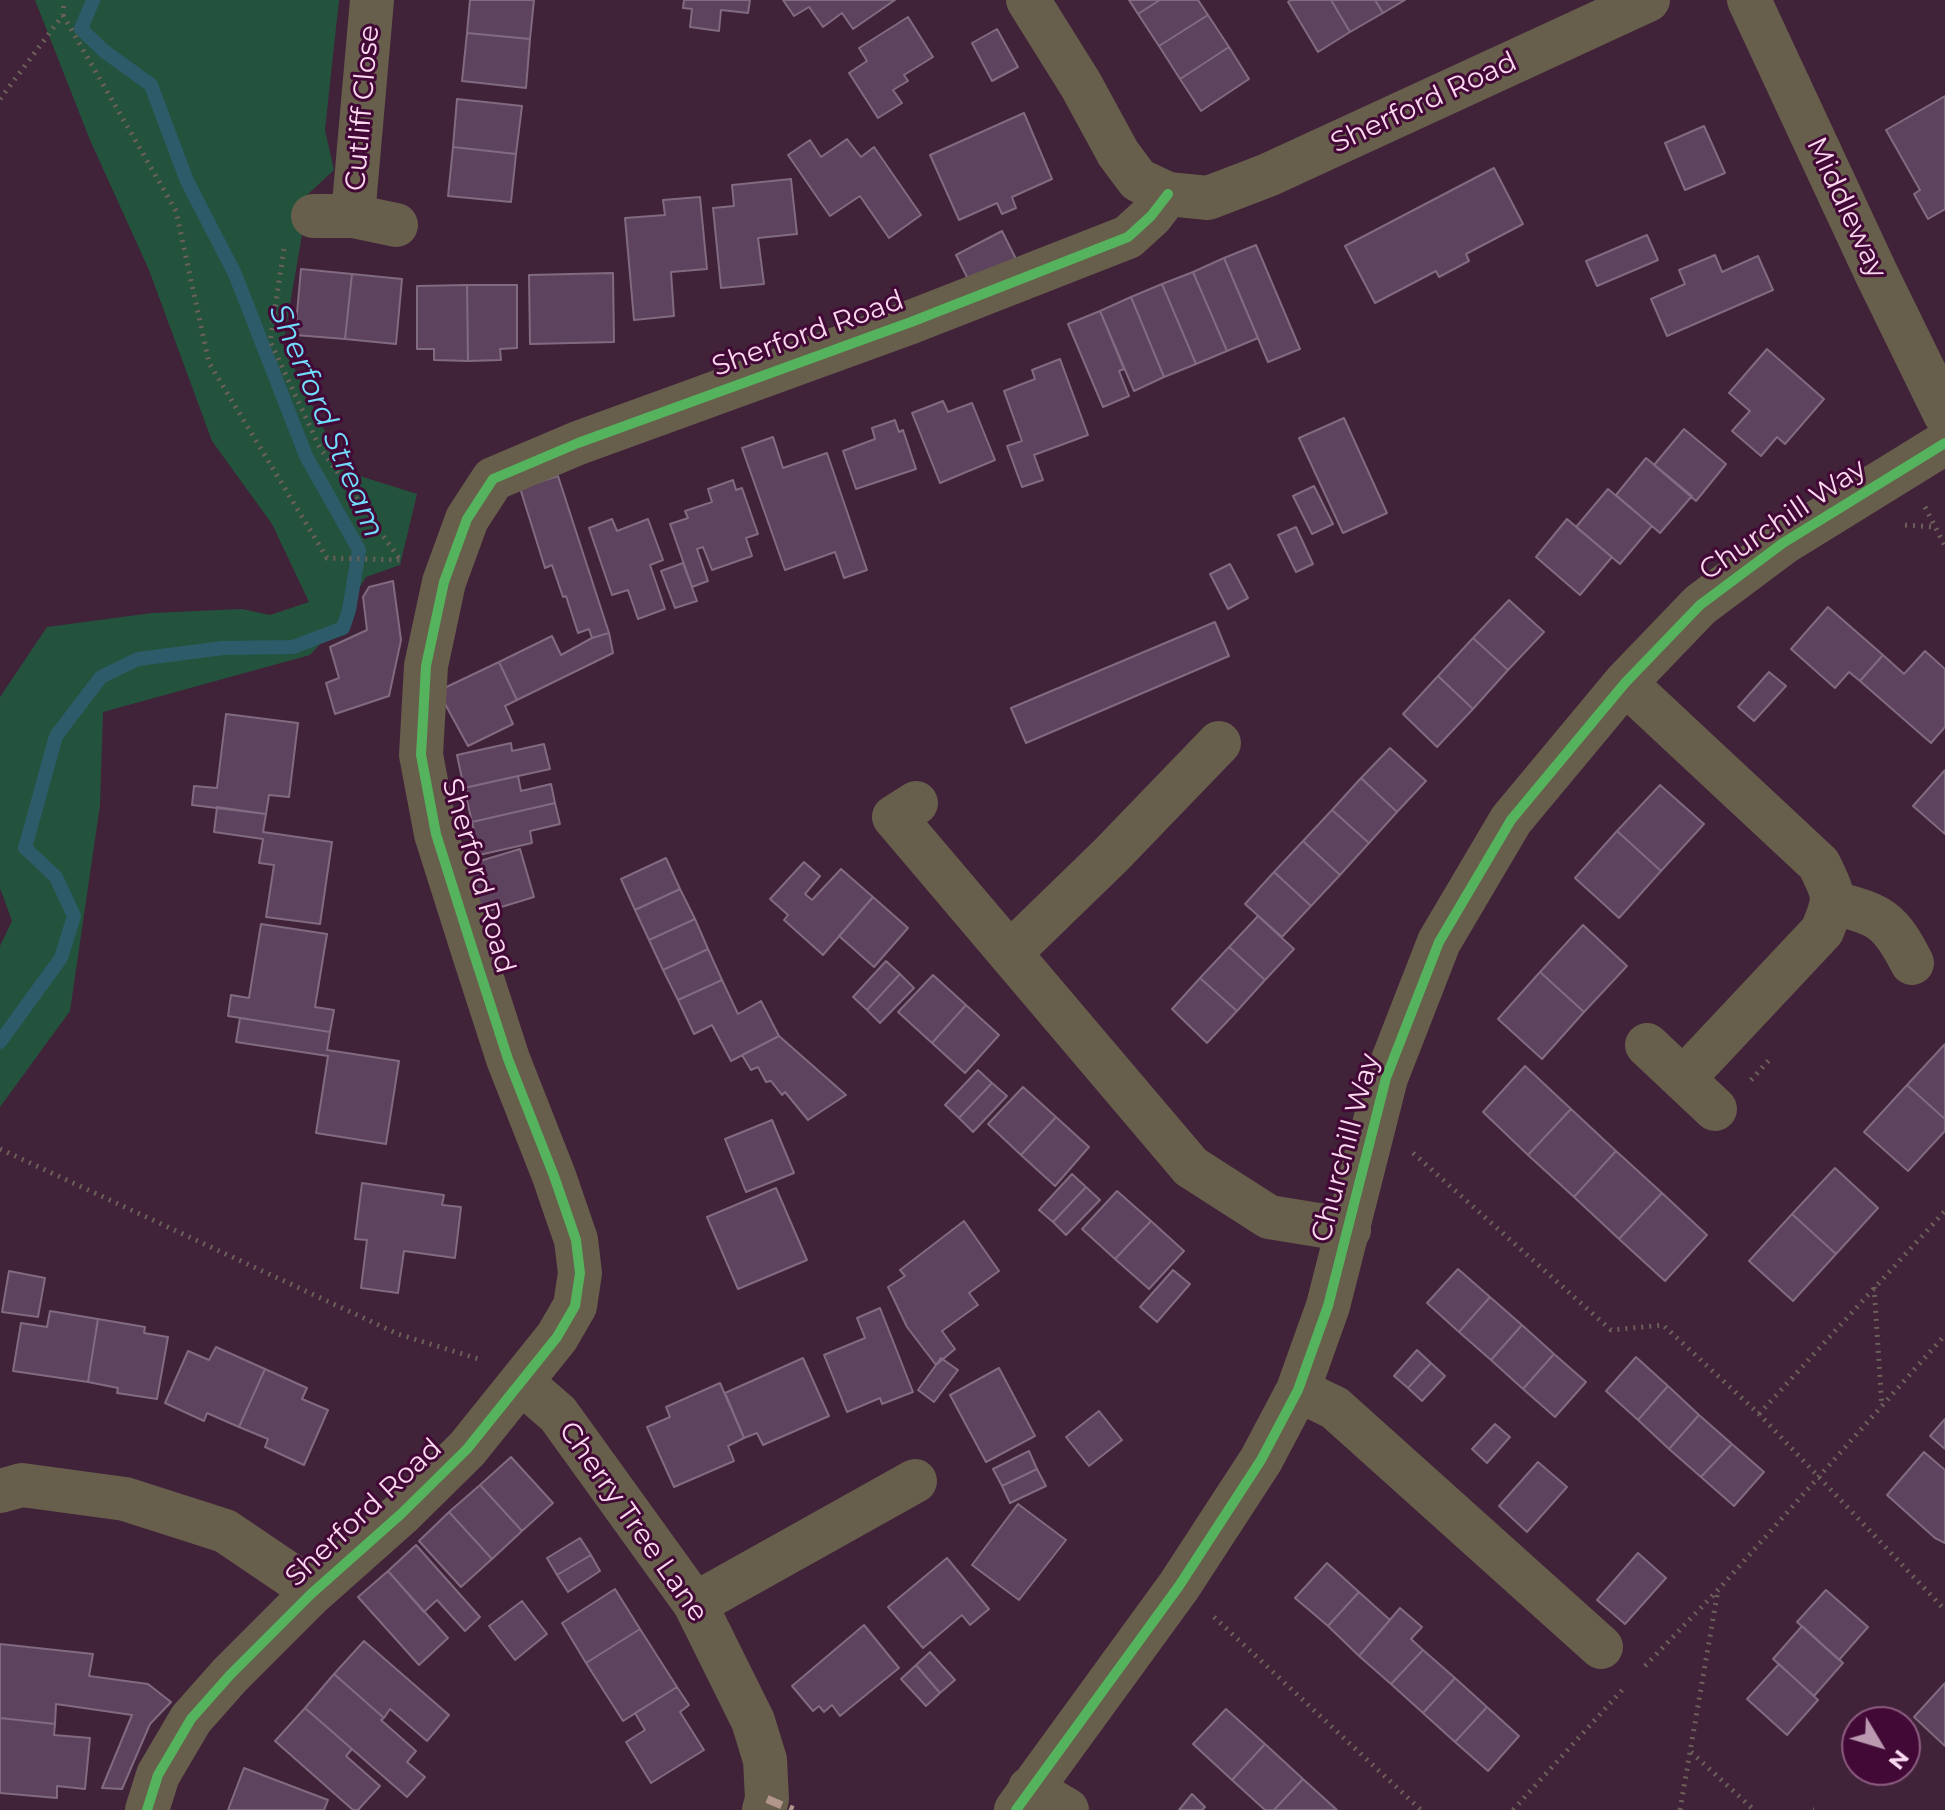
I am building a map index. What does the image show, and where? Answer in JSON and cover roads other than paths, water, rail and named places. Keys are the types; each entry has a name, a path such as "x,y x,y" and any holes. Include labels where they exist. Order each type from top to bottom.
{"street":[{"name":"Cutliff Close","path":"372,0 333,216 396,225"},
{"name":"Sherford Road","path":"147,1810 158,1775 191,1719 311,1594 401,1514 467,1449 557,1337 575,1306 580,1273 576,1240 508,1059 436,834 421,755 426,666 444,582 467,519 493,479 578,443 911,322 1128,237 1151,216 1168,194 1208,198 1268,175 1648,0"},
{"name":"Middleway","path":"1749,0 1945,414"},
{"path":"1036,3 1118,153 1138,180 1168,194"},
{"name":"Churchill Way","path":"1067,1810 1023,1799 1179,1586 1261,1460 1298,1390 1328,1306 1386,1078 1439,942 1511,820 1625,683 1700,605 1865,490 1945,443"},
{"path":"1625,683 1819,864 1834,903 1822,931 1683,1079"},
{"path":"1010,953 1111,855 1219,743"},
{"name":"Churchill Way","path":"916,803 894,817 1191,1167 1269,1217 1349,1230"},
{"path":"1834,903 1860,910 1896,932 1912,963"},
{"path":"1647,1045 1715,1109"},
{"name":"Cherry Tree Lane","path":"521,1382 558,1414 695,1604 753,1721 765,1760 767,1799 764,1810"},
{"path":"1298,1390 1335,1408 1601,1647"},
{"path":"695,1604 915,1481"},
{"path":"0,1491 22,1485 125,1499 225,1531 293,1577 311,1594"}],"waterway":[{"name":"Sherford Stream","path":"0,1042 61,958 74,916 56,877 25,848 56,736 101,677 138,659 223,648 293,647 343,628 359,550 306,456 235,274 187,181 151,85 104,51 81,29 93,0"}]}
